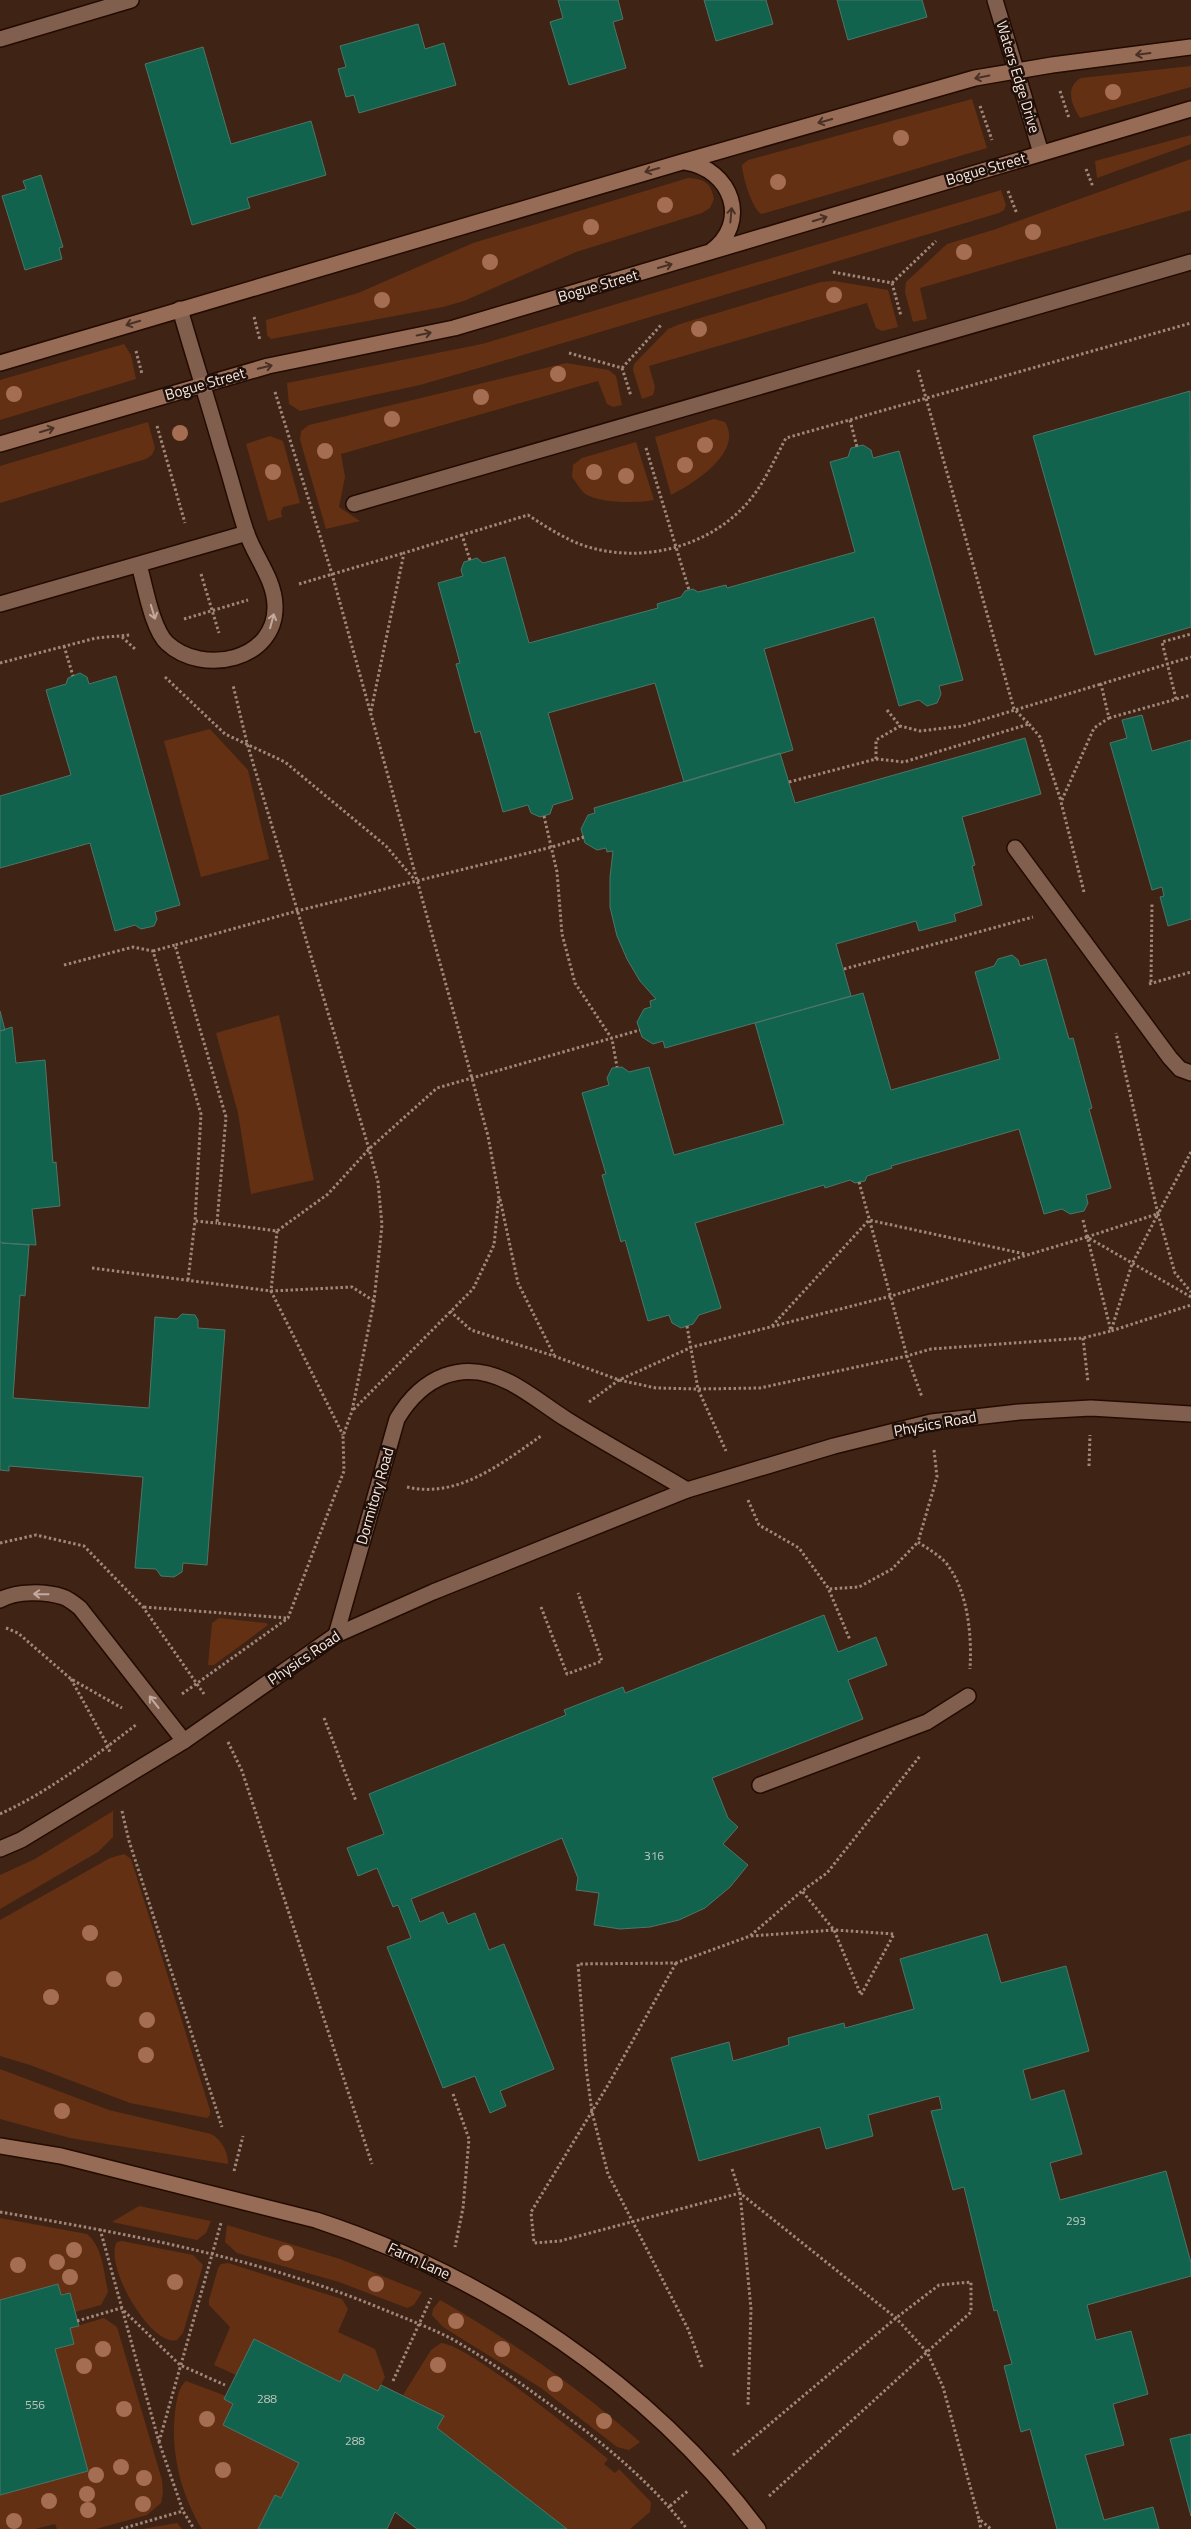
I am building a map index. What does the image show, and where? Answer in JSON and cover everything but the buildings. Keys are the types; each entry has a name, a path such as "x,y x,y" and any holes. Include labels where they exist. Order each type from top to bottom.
{"street":[{"path":"0,39 131,0"},
{"name":"Waters Edge Drive","path":"995,0 1041,153"},
{"path":"0,363 974,78 1015,70 1191,47"},
{"name":"Bogue Street","path":"0,444 268,366 454,328 706,254 1000,164 1191,109"},
{"path":"682,162 698,164 713,172 724,183 731,198 733,215 729,231 720,244 706,254"},
{"path":"354,504 1191,262"},
{"path":"139,565 158,628 166,641 178,652 210,661 226,659 243,654 258,646 269,633 274,619 275,605 272,592 246,533 180,309"},
{"path":"0,604 246,533"},
{"path":"1014,848 1170,1058 1180,1069 1191,1073"},
{"name":"Dormitory Road","path":"336,1635 397,1419 408,1400 423,1386 443,1376 468,1371 489,1373 510,1382 565,1419"},
{"name":"Physics Road","path":"0,1849 21,1840 184,1741 336,1635 433,1592 687,1490 834,1446 931,1422 1019,1412 1091,1408 1191,1414"},
{"path":"565,1419 687,1490"},
{"path":"0,1600 8,1595 46,1593 64,1597 80,1608 184,1741"},
{"path":"760,1784 927,1722 968,1696"},
{"name":"Farm Lane","path":"0,2146 61,2156 228,2196 316,2220 355,2233 443,2272 506,2306 554,2336 599,2370 664,2425 712,2472 758,2529"}],"path":[{"path":"1052,65 1093,187"},
{"path":"974,78 980,103 1017,214"},
{"path":"892,283 936,241"},
{"path":"833,272 892,283"},
{"path":"844,969 1086,901 1061,802 1040,737 1014,709 928,397 909,343 892,283"},
{"path":"246,290 332,574 488,1136 518,1284 554,1356"},
{"path":"0,663 96,638 122,637 158,628 528,514 566,538 592,548 621,553 649,553 676,548 703,537 727,522 748,502 765,480 786,438 1191,323"},
{"path":"622,368 662,324"},
{"path":"0,1814 19,1805 108,1746 159,1708 198,1684 288,1618 344,1472 343,1436 352,1410 374,1301 382,1225 378,1182 369,1149 248,743 226,659 129,325"},
{"path":"569,353 622,368"},
{"path":"622,368 689,590"},
{"path":"850,420 857,446"},
{"path":"462,535 470,560"},
{"path":"371,713 404,553"},
{"path":"1176,699 1162,642 1191,634"},
{"path":"122,637 136,650"},
{"path":"64,646 73,676"},
{"path":"887,710 900,726 920,731 962,726 1191,657"},
{"path":"163,676 225,734 248,743 284,762 386,846 416,881"},
{"path":"1101,684 1109,718"},
{"path":"1061,802 1094,728 1109,718 1191,695"},
{"path":"789,782 876,759 904,762 1029,724"},
{"path":"876,759 876,740 900,726"},
{"path":"544,816 557,872 562,934 575,983 612,1039 617,1068"},
{"path":"64,965 133,947 153,951 298,911 552,847 584,837"},
{"path":"1151,982 1152,902"},
{"path":"176,945 226,1117 217,1223"},
{"path":"153,951 201,1114 195,1221 188,1280"},
{"path":"195,1221 277,1231 328,1194 369,1149 437,1088 640,1030"},
{"path":"1115,1030 1158,1214 1175,1273 1191,1292"},
{"path":"1111,1331 1132,1264 1191,1152"},
{"path":"352,1410 427,1337 472,1289 494,1245 499,1196"},
{"path":"344,1472 420,1490 450,1488 493,1470 619,1380 692,1347 891,1296 1158,1214"},
{"path":"771,1327 869,1220 1026,1254"},
{"path":"1083,1220 1111,1331"},
{"path":"277,1231 271,1291 343,1436"},
{"path":"1087,1237 1191,1297"},
{"path":"92,1268 271,1291 352,1287 374,1301"},
{"path":"450,1311 471,1330 554,1356 619,1380 656,1388 698,1389 760,1388 932,1349 1083,1338 1191,1305"},
{"path":"687,1326 698,1389 759,1525 798,1548 829,1589 850,1640"},
{"path":"0,1543 36,1536 84,1546 143,1607 198,1684 217,1718 242,1771 372,2164"},
{"path":"829,1589 859,1586 892,1569 918,1542"},
{"path":"541,1607 567,1674 602,1661 578,1593"},
{"path":"143,1607 288,1618"},
{"path":"0,1625 18,1633 71,1679 142,1720"},
{"path":"71,1679 108,1746 129,1841 222,2127"},
{"path":"324,1718 356,1801"},
{"path":"750,1936 834,1930 894,1934 861,1995 834,1930 802,1891"},
{"path":"676,1963 608,2085 531,2212 534,2243 560,2241 740,2193"},
{"path":"159,2442 213,2253 243,2136"},
{"path":"732,2169 740,2193 751,2309 748,2406"},
{"path":"740,2193 896,2318 927,2352 943,2387 981,2529"},
{"path":"0,2212 100,2229 213,2253 340,2291 450,2338 505,2372 586,2430 670,2506 687,2529"},
{"path":"100,2229 159,2442 183,2511 194,2529"},
{"path":"670,2506 896,2318 939,2286 971,2282 971,2312 748,2515"},
{"path":"77,2321 121,2308"},
{"path":"121,2308 180,2365 225,2385"},
{"path":"688,2329 702,2367"},
{"path":"121,2529 183,2511"},
{"path":"979,2519 991,2529"}],"shaded area":[{"path":"1191,66 1191,87 1080,118 1072,102 1071,91 1076,82 1081,78"},
{"path":"972,99 987,148 762,214 755,207 742,170 742,165 748,160"},
{"path":"1191,135 1191,144 1097,178 1095,161"},
{"path":"1191,159 1191,210 920,288 927,319 913,322 905,292 906,282 947,244 996,229"},
{"path":"688,178 699,179 711,189 714,199 710,208 702,213 576,252 464,301 443,307 271,339 267,335 266,320 358,293 473,243"},
{"path":"1001,190 1006,205 1004,210 999,213 420,385 300,411 289,404 287,383 482,344"},
{"path":"834,281 888,290 898,327 882,331 876,328 867,303 649,366 655,387 653,395 642,399 633,370 634,364 668,329 821,282"},
{"path":"124,344 131,355 136,379 0,420 0,380"},
{"path":"566,363 609,370 616,376 622,405 613,407 607,404 598,381 341,454 345,477 339,507 360,521 326,529 300,440 301,431 309,425"},
{"path":"714,419 725,422 729,433 728,445 713,466 703,475 671,495 655,437"},
{"path":"148,422 155,448 152,455 146,459 0,503 0,466"},
{"path":"270,436 283,441 300,503 283,507 282,517 268,521 246,444"},
{"path":"636,442 654,500 629,502 608,501 590,497 584,493 572,477 573,465 582,458"},
{"path":"210,729 248,770 269,859 201,877 164,741"},
{"path":"279,1015 314,1180 251,1194 238,1113 216,1033"},
{"path":"219,1618 266,1623 268,1625 214,1665 208,1665 212,1623"},
{"path":"113,1811 113,1837 98,1852 0,1909 0,1875 35,1859"},
{"path":"124,1854 131,1859 210,2110 210,2115 207,2118 130,2103 30,2065 0,2056 0,1920 110,1858"},
{"path":"0,2069 109,2110 211,2134 224,2147 228,2164 70,2138 0,2119"},
{"path":"139,2206 211,2221 206,2233 197,2240 112,2222"},
{"path":"0,2218 87,2234 100,2253 104,2269 108,2292 101,2305 75,2312 70,2293 0,2300"},
{"path":"227,2225 340,2259 422,2292 414,2305 407,2308 339,2282 237,2253 225,2242"},
{"path":"122,2241 193,2255 203,2265 183,2333 177,2340 166,2339 155,2331 132,2302 123,2285 114,2253 117,2242"},
{"path":"228,2263 342,2299 348,2309 338,2332 375,2349 385,2377 378,2391 344,2374 340,2382 254,2339 236,2375 214,2365 230,2327 209,2305 209,2300 218,2268 221,2264"},
{"path":"440,2300 519,2348 593,2402 640,2442 629,2450 617,2447 541,2388 443,2327 432,2315 433,2309"},
{"path":"104,2318 117,2327 162,2480 163,2493 161,2503 147,2515 96,2529 57,2529 55,2524 35,2529 0,2529 0,2495 88,2471 55,2349 73,2344 70,2328"},
{"path":"441,2343 455,2347 499,2375 595,2448 608,2459 604,2464 615,2473 619,2469 651,2502 650,2512 630,2529 567,2529 437,2428 443,2416 403,2395 431,2350"},
{"path":"186,2381 226,2396 224,2399 233,2404 224,2425 299,2463 281,2498 275,2495 258,2529 202,2529 194,2515 182,2485 175,2453 174,2437 177,2398 180,2389"},
{"path":"177,2523 182,2529 142,2529"}]}
